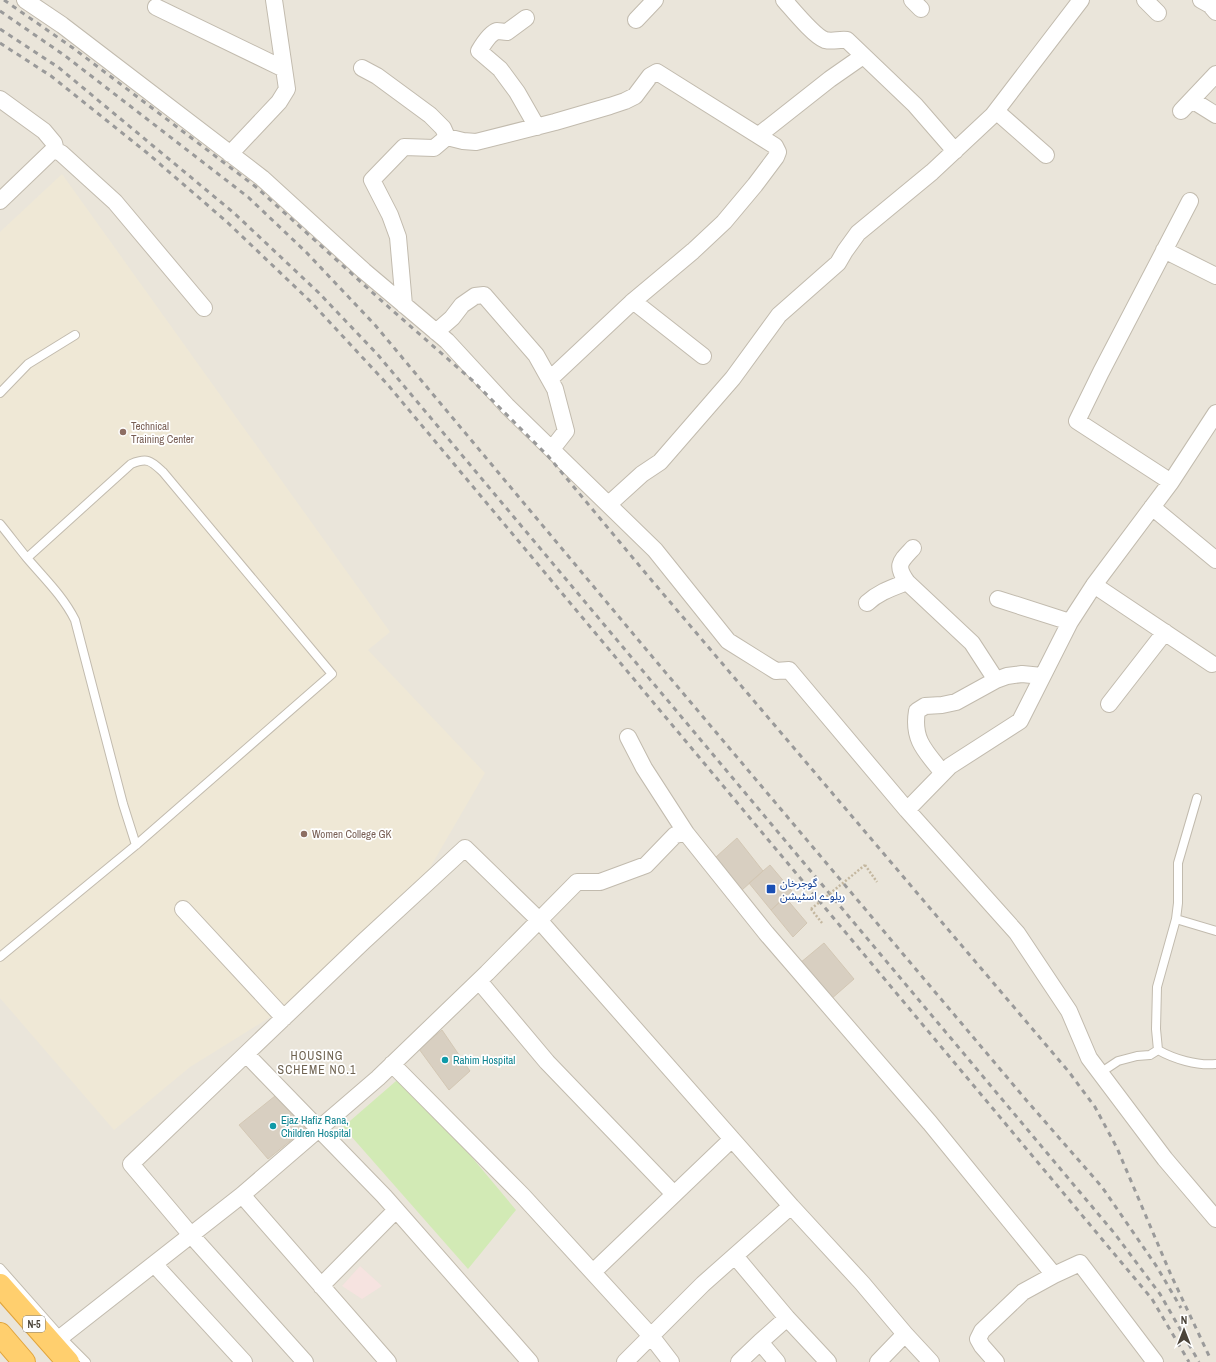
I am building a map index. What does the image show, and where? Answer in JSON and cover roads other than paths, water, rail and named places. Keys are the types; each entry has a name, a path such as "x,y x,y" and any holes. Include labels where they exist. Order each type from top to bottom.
{"highway":[{"name":"N-5","path":"0,1285 56,1340 68,1362"},
{"path":"0,1334 24,1362"}],"street":[{"path":"25,0 62,25 262,178 364,271 447,341 508,406 655,550 728,641 776,671 789,670 906,810 1017,933 1069,1011 1089,1058 1166,1159 1216,1219"},
{"path":"230,154 279,102 287,89 274,0"},
{"path":"636,20 655,0"},
{"path":"784,0 816,34 824,39 833,41 842,39 847,40 914,105 955,150"},
{"path":"609,504 642,474 660,462 729,383 780,315 838,262 858,233 904,196 996,111 1081,0"},
{"path":"1145,0 1158,12"},
{"path":"1201,0 1210,5 1216,12"},
{"path":"156,7 284,69"},
{"path":"526,18 507,32 495,32 485,42 479,51 500,69 517,92 537,127"},
{"path":"759,135 830,79 864,56"},
{"path":"362,68 377,76 430,115 443,128 447,137 463,142 476,142 537,127 625,101 635,96 650,76 657,72 775,146 778,152 776,157 724,222 693,251 633,301 550,378"},
{"path":"1216,74 1187,106 1216,115"},
{"path":"0,99 44,131 54,143 56,150 65,156 116,202 204,308"},
{"path":"996,111 1046,155"},
{"path":"404,305 398,237 390,214 372,180 404,147 434,148 447,137"},
{"path":"0,201 51,152 56,150"},
{"path":"1171,482 1077,421 1190,201"},
{"path":"1164,250 1216,276"},
{"path":"436,332 452,318 462,305 475,296 484,294 536,355 555,389 566,431 552,449"},
{"path":"633,301 702,356"},
{"path":"906,810 950,766 1020,721 1070,622 1094,585 1211,431 1216,413"},
{"path":"1152,507 1216,560"},
{"path":"913,548 899,568 906,582 972,643 996,680"},
{"path":"867,603 885,591 906,582"},
{"path":"1094,585 1212,664"},
{"path":"998,599 1070,622"},
{"path":"1109,704 1165,632"},
{"path":"943,773 919,742 916,729 917,711 925,706 956,702 996,680 1014,674 1031,674 1042,676"},
{"path":"628,737 644,768 686,833 766,934 930,1123 1054,1275"},
{"path":"56,1340 242,1195 392,1064 479,981 577,882 600,882 646,865 675,835 686,833"},
{"path":"305,1362 191,1235 131,1164 363,942 465,848 539,920 791,1206 931,1362"},
{"path":"183,909 284,1018"},
{"path":"479,981 547,1062 674,1194"},
{"path":"246,1054 396,1210 530,1362"},
{"path":"392,1064 523,1196 651,1336 671,1362"},
{"path":"593,1272 732,1138"},
{"path":"242,1195 388,1362"},
{"path":"625,1362 703,1284 791,1206"},
{"path":"321,1286 396,1210"},
{"path":"735,1256 787,1318 828,1362"},
{"path":"996,1362 978,1339 982,1331 1023,1292 1080,1263 1155,1362"},
{"path":"154,1264 244,1362"},
{"path":"739,1362 787,1318"},
{"path":"878,1362 905,1334"},
{"path":"760,1342 776,1362"}],"lane":[{"path":"0,393 28,364 75,335"},
{"path":"0,958 136,845 332,674 163,472 151,461 141,460 131,464 27,558"},
{"path":"0,524 27,558 59,594 75,620 123,804 136,845"},
{"path":"1158,1050 1156,1029 1157,987 1176,919 1178,903 1178,862 1197,798"},
{"path":"1176,919 1216,932"},
{"path":"1100,1073 1118,1061 1137,1056 1150,1055 1158,1050"},
{"path":"1158,1050 1167,1055 1201,1064 1216,1064"},
{"path":"0,1268 56,1340 86,1362"}],"railway":[{"path":"4,0 73,48 256,187 473,381 548,456 1069,1072 1095,1107 1117,1148 1171,1275 1211,1360"},
{"path":"0,11 64,55 248,197 306,252 375,325 650,654 1027,1101 1102,1187 1157,1267 1181,1308"},
{"path":"0,29 58,67 234,213 319,293 378,355 1115,1234 1160,1294 1199,1362"},
{"path":"0,43 51,76 146,152 227,222 311,302 388,385 1152,1299 1189,1362"}],"place":[{"name":"Technical Training Center","path":"123,432"},
{"name":"Women College GK","path":"304,834"},
{"name":"گوجرخان ریلوے اسٹیشن","path":"771,889"},
{"name":"Rahim Hospital","path":"445,1060"},
{"name":"Ejaz Hafiz Rana, Children Hospital","path":"273,1126"}],"district":[{"name":"HOUSING SCHEME NO.1","path":"317,1063"}]}
